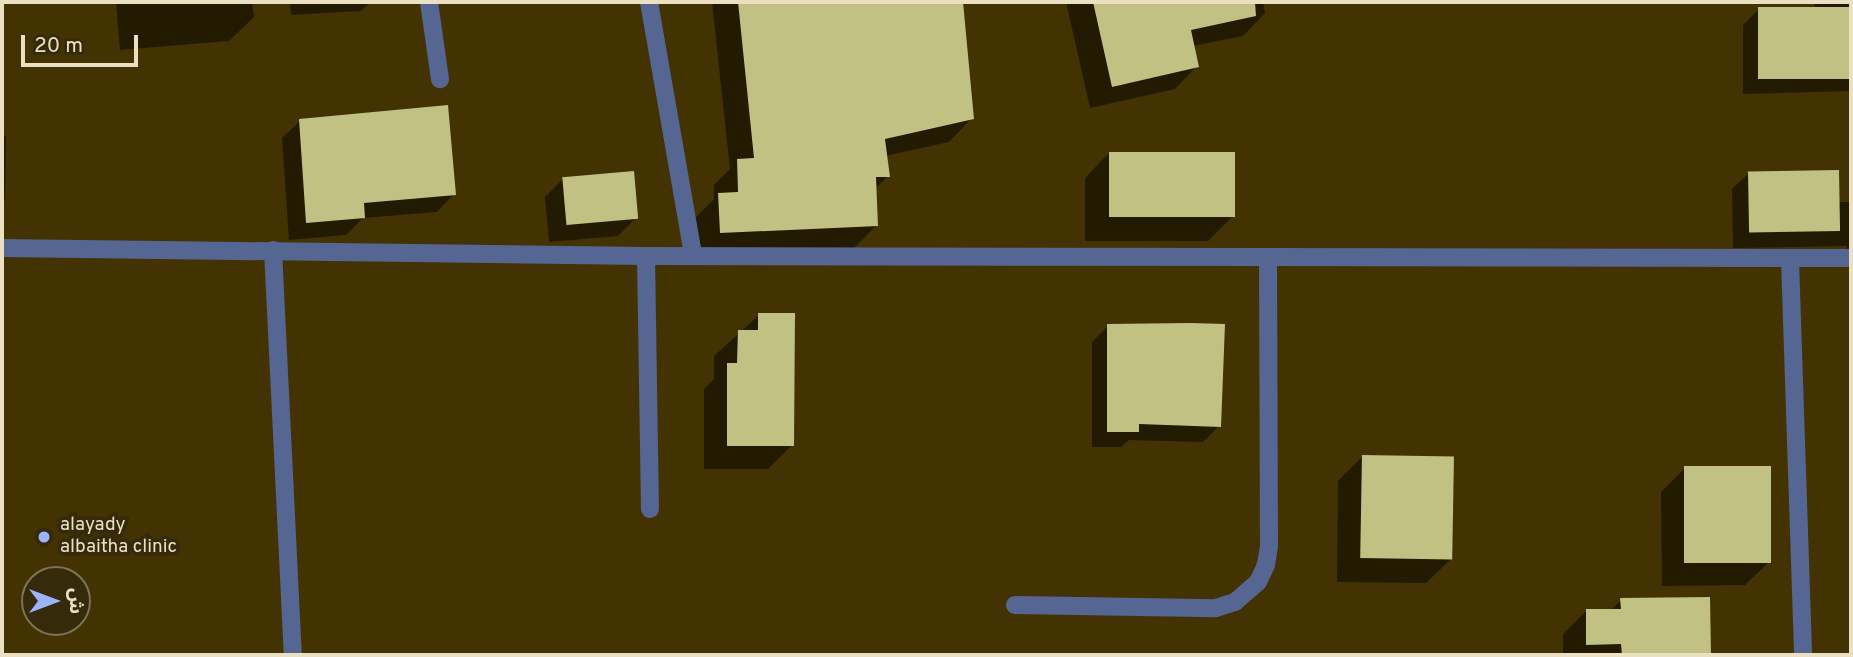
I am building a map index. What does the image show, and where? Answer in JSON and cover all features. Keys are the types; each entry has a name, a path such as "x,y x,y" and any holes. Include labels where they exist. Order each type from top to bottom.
{"street":[{"path":"429,2 440,79"},
{"path":"649,2 693,255"},
{"path":"2,248 646,256 1790,260 1851,258"},
{"path":"273,250 293,655"},
{"path":"646,256 650,509"},
{"path":"1015,606 1216,608 1235,602 1258,582 1266,565 1269,546 1268,258"},
{"path":"1790,260 1803,655"}],"building":[{"path":"738,2 963,2 974,119 885,139 890,177 876,177 878,226 720,233 718,193 738,192 737,159 754,158"},
{"path":"1093,2 1255,2 1256,16 1191,30 1199,67 1112,87"},
{"path":"1758,7 1851,7 1851,79 1758,79"},
{"path":"448,105 456,195 364,203 365,218 306,223 299,119"},
{"path":"1109,152 1235,152 1235,217 1109,217"},
{"path":"1839,170 1840,231 1749,233 1748,172"},
{"path":"634,171 638,219 566,225 562,177"},
{"path":"758,313 795,313 794,446 727,446 727,363 737,363 738,330 758,330"},
{"path":"1107,324 1225,324 1221,427 1139,424 1139,432 1107,432"},
{"path":"1362,455 1454,457 1452,560 1360,558"},
{"path":"1684,466 1771,466 1771,563 1684,563"},
{"path":"1710,597 1711,655 1622,655 1621,644 1586,645 1586,609 1621,609 1620,598"}],"place":[{"name":"alayady albaitha clinic","path":"44,537"}]}
